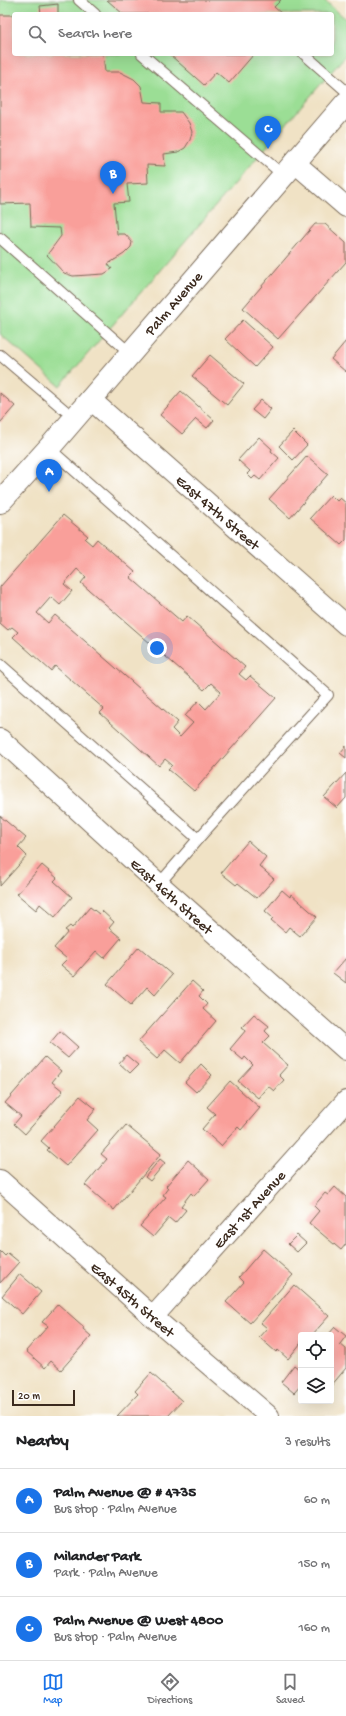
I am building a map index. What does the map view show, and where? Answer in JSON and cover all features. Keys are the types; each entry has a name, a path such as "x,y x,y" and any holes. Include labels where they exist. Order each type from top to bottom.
{"main road":[{"name":"Palm Avenue","path":"0,502 49,448 288,168 346,103"}],"street":[{"path":"288,168 346,207"},
{"name":"East 47th Street","path":"90,399 346,625"},
{"name":"East 46th Street","path":"2,745 346,1050"},
{"name":"East 1st Avenue","path":"153,1317 346,1101"},
{"name":"East 45th Street","path":"0,1180 153,1317 269,1416"}],"lane":[{"path":"79,0 93,12"},
{"path":"145,56 288,168"},
{"path":"306,56 346,91"},
{"path":"0,238 130,353"},
{"path":"0,355 74,418"},
{"path":"49,448 328,695 198,838 159,884"},
{"path":"0,664 198,838"}],"green space":[{"path":"0,0 324,0 346,19 346,55 60,386 0,334"}],"building":[{"path":"107,0 281,0 274,7 280,12 121,12"},
{"path":"58,4 58,12 41,12 40,6"},
{"path":"0,15 12,15 12,56 103,56 105,72 120,72 134,79 141,86 144,102 161,103 161,112 181,112 189,123 192,132 190,140 185,148 178,152 164,154 165,166 147,165 148,183 127,184 129,202 114,203 117,234 125,234 132,242 131,247 124,254 108,264 112,269 104,274 73,276 64,273 47,255 61,236 60,228 31,227 30,203 0,204"},
{"path":"171,56 252,56 229,83 216,72 204,85"},
{"path":"315,224 325,224 346,243 346,262 278,339 243,308"},
{"path":"243,320 273,347 255,367 225,339"},
{"path":"346,341 346,372 331,359"},
{"path":"210,355 244,384 227,405 192,376"},
{"path":"181,391 214,420 207,428 196,419 182,434 160,415"},
{"path":"0,393 15,406 0,423"},
{"path":"261,400 271,409 263,419 252,410"},
{"path":"293,431 307,445 293,460 279,446"},
{"path":"259,437 279,458 260,480 255,476 252,479 247,474 250,471 238,460"},
{"path":"307,456 328,474 290,518 269,499"},
{"path":"331,495 337,501 340,498 346,503 346,540 341,545 310,518"},
{"path":"63,515 88,536 85,539 92,545 97,539 135,572 130,577 182,622 187,616 245,667 239,674 246,680 250,676 276,698 194,791 168,769 172,765 165,759 159,766 100,713 104,709 55,666 51,671 13,637 18,632 12,627 8,630 0,623 0,587","holes":["77,569 86,577 81,583 204,690 211,683 221,692 206,709 198,701 185,716 193,723 180,737 172,729 178,722 55,615 48,623 37,613 51,597 60,605 72,591 64,584"]},
{"path":"346,746 346,758 340,753"},
{"path":"346,773 346,798 337,808 324,797"},
{"path":"0,816 26,838 18,847 27,856 0,886"},
{"path":"248,841 266,857 259,866 274,879 257,898 238,883 236,885 221,873"},
{"path":"42,865 57,878 54,881 72,897 55,917 40,904 36,910 17,894"},
{"path":"282,890 290,897 291,894 317,917 300,936 289,927 285,932 271,920 273,918 265,911"},
{"path":"90,907 99,914 102,911 114,922 109,928 121,938 104,958 96,951 74,976 61,965 67,959 54,948 68,932 65,930 70,926 72,928"},
{"path":"139,947 172,975 155,995 147,987 131,1005 107,984"},
{"path":"346,958 346,983 333,973"},
{"path":"192,981 203,991 199,996 207,1004 203,1009 216,1021 180,1063 165,1050 157,1059 138,1042"},
{"path":"254,1014 269,1026 265,1031 270,1036 263,1043 288,1065 279,1075 284,1080 274,1091 268,1086 258,1098 238,1081 253,1065 245,1057 243,1060 230,1049 246,1030 242,1027"},
{"path":"60,1031 78,1047 68,1058 50,1043"},
{"path":"126,1055 138,1065 130,1073 119,1063"},
{"path":"45,1057 61,1071 52,1082 63,1091 25,1134 14,1124 21,1116 5,1103"},
{"path":"201,1064 212,1075 196,1092 185,1082"},
{"path":"230,1081 260,1108 241,1130 238,1127 221,1146 202,1129 215,1114 207,1107"},
{"path":"80,1096 96,1109 87,1120 98,1130 66,1166 47,1150 49,1148 41,1141"},
{"path":"126,1125 161,1154 114,1210 85,1185 107,1159 101,1154"},
{"path":"160,1159 165,1163 150,1181 145,1177"},
{"path":"188,1160 209,1179 194,1196 191,1193 181,1206 186,1210 175,1223 169,1218 153,1237 140,1226 166,1197 163,1195 168,1188 166,1186"},
{"path":"335,1187 346,1197 346,1244 341,1250 309,1223 319,1211 314,1206 325,1193 328,1195"},
{"path":"297,1235 306,1243 297,1252 288,1244"},
{"path":"263,1249 293,1275 250,1323 226,1302 244,1282 239,1277"},
{"path":"0,1251 5,1256 8,1253 19,1262 0,1283"},
{"path":"20,1274 41,1292 22,1314 2,1296"},
{"path":"294,1285 329,1316 315,1332 298,1332 298,1347 288,1359 278,1350 276,1352 259,1337 267,1328 261,1323"},
{"path":"58,1304 84,1327 83,1329 91,1336 61,1370 51,1361 45,1368 26,1351 48,1326 42,1322"},
{"path":"335,1327 346,1336 340,1344 346,1349 346,1368 334,1382 334,1332 331,1332"},
{"path":"294,1365 298,1368 298,1388 294,1393 281,1382"},
{"path":"151,1373 182,1401 168,1416 117,1416 138,1394 135,1391"}],"place":[{"name":"Palm Avenue @ West 4800","path":"268,149"},
{"name":"Milander Park","path":"113,194"},
{"name":"Palm Avenue @ # 4735","path":"49,492"}]}
